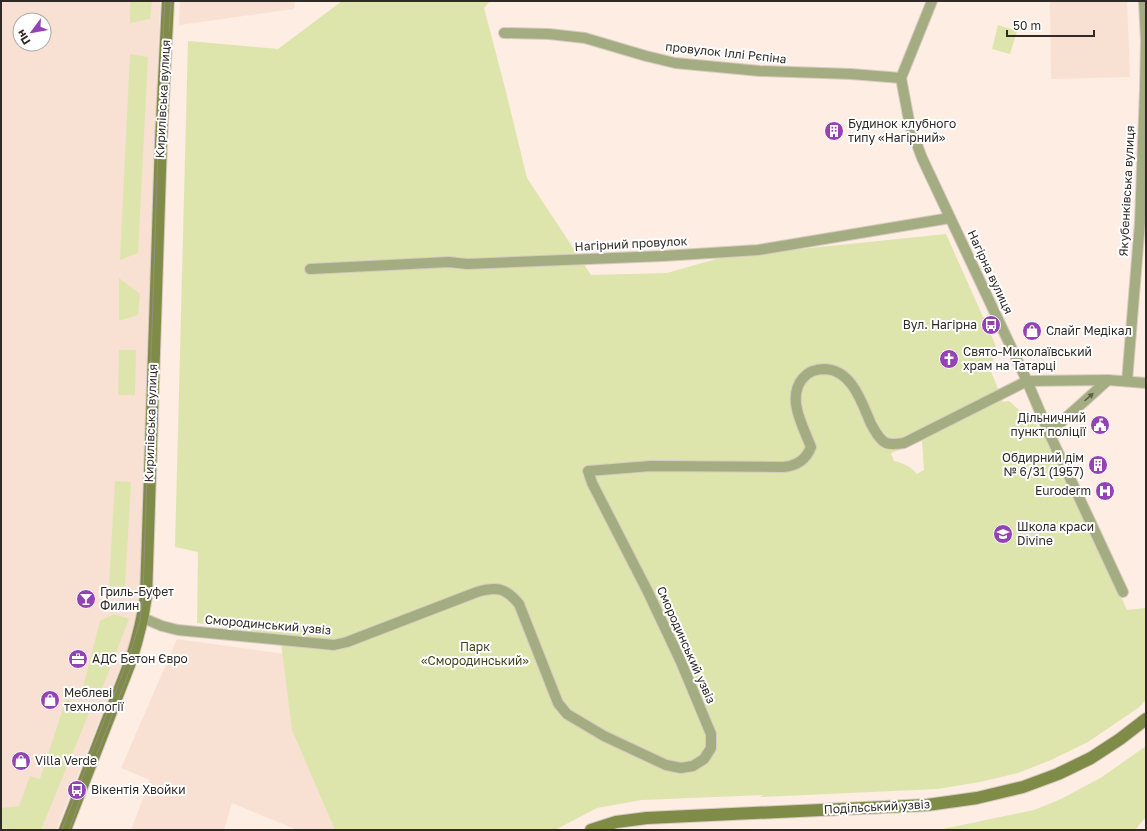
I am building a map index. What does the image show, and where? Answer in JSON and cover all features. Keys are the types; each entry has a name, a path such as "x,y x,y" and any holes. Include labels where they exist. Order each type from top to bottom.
{"main road":[{"name":"Кирилівська вулиця","path":"65,830 131,660 139,636 146,596 160,148 168,1"},
{"name":"Подільський узвіз","path":"591,830 616,822 647,818 927,805 977,798 1023,787 1058,774 1091,758 1120,739 1146,719"}],"street":[{"path":"901,78 932,1"},
{"name":"Якубенківська вулиця","path":"1127,381 1140,222 1146,41 1144,1"},
{"name":"провулок Іллі Рєпіна","path":"504,33 549,34 585,38 675,63 760,71 851,74 901,78"},
{"name":"Нагірна вулиця","path":"901,78 910,126 922,158 1027,381 1123,592"},
{"name":"Нагірний провулок","path":"310,269 449,262 467,264 600,259 758,250 950,218"},
{"name":"Смородинський узвіз","path":"143,618 162,626 178,630 334,645 348,642 477,592 489,588 501,589 512,595 519,604 558,703 567,714 604,736 666,765 681,768 692,766 704,760 711,748 711,734 681,662 647,590 592,483 588,471 651,466 783,467 799,464 808,456 811,447 799,417 795,396 799,383 805,376 816,369 831,370 846,378 857,392 876,434 885,442 894,444 904,443 1027,381"},
{"path":"1049,432 1108,380"},
{"path":"1027,381 1108,380 1146,383"}],"shaded area":[{"path":"1,1 160,1 140,589 132,638 56,830 1,830"},
{"path":"180,1 295,1 294,9 179,25"},
{"path":"1050,1 1127,1 1130,77 1051,79"},
{"path":"177,639 292,655 335,830 297,830 232,803 224,830 131,830 150,780 121,768"}],"green space":[{"path":"130,1 152,1 150,19 130,23"},
{"name":"Парк «Смородинський»","path":"342,1 490,1 484,8 527,178 591,275 667,273 723,257 946,234 996,346 991,371 1003,402 1009,401 1042,430 1049,446 1057,457 1096,547 1098,546 1127,610 1146,608 1146,700 1138,708 1088,742 1051,760 1018,773 980,782 937,789 760,797 763,795 642,800 597,808 555,830 335,830 292,730 280,635 197,623 198,552 175,547 188,41 278,49","holes":["922,441 924,470 917,474 907,466 894,461 891,453"]},
{"path":"998,25 1017,31 1010,54 992,49"},
{"path":"130,54 148,57 138,253 120,260"},
{"path":"119,278 140,294 138,315 119,321"},
{"path":"119,350 136,350 135,395 118,395"},
{"path":"115,481 131,482 125,587 109,586"},
{"path":"114,614 129,619 100,694 83,687 100,621"},
{"path":"66,699 91,708 41,830 1,828 1,808 19,806 30,776 40,779"},
{"path":"1146,746 1146,817 1135,830 938,830 1034,810 1061,799 1102,777"}],"tram line":[{"path":"62,830 131,651 140,621 143,595 159,120 165,1"},
{"path":"169,31 171,1"},
{"path":"97,754 132,664"},
{"path":"69,830 85,786"}],"place":[{"name":"Будинок клубного типу «Нагірний»","path":"834,131"},
{"name":"Вул. Нагірна","path":"991,325"},
{"name":"Слайг Медікал","path":"1032,331"},
{"name":"Свято-Миколаївський храм на Татарці","path":"949,359"},
{"name":"Дільничний пункт поліції","path":"1100,425"},
{"name":"Обдирний дім № 6/31 (1957)","path":"1098,465"},
{"name":"Euroderm","path":"1105,491"},
{"name":"Школа краси Divine","path":"1003,534"},
{"name":"Гриль-Буфет Филин","path":"86,599"},
{"name":"АДС Бетон Євро","path":"78,659"},
{"name":"Меблеві технології","path":"50,700"},
{"name":"Villa Verde","path":"21,761"},
{"name":"Вікентія Хвойки","path":"77,790"}]}
